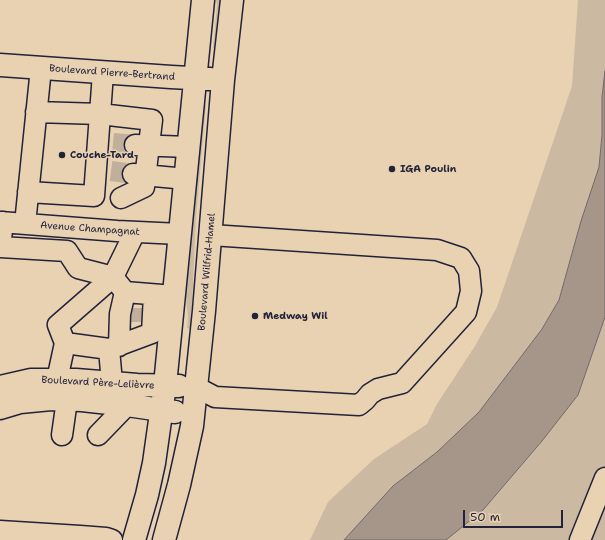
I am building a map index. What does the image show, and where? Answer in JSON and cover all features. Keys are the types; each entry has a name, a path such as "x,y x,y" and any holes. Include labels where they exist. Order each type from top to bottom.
{"main road":[{"path":"134,540 147,495 154,463 165,386 134,312 180,234 203,0"},
{"name":"Boulevard Wilfrid-Hamel","path":"164,540 179,485 192,426 211,235 223,80 232,0"},
{"name":"Boulevard Pierre-Bertrand","path":"8,66 223,80"},
{"name":"Boulevard Père-Lelièvre","path":"0,387 31,380 76,380 137,385 196,387"},
{"name":"Boulevard Père-Lelièvre","path":"0,408 20,402 36,400 82,400 193,415"}],"street":[{"path":"25,224 40,68"},
{"path":"94,196 103,170 106,142 100,114 103,73"},
{"path":"28,192 121,198 144,187 139,175 142,145 152,120 100,114 36,112"},
{"path":"142,145 189,147"},
{"path":"139,175 186,179"},
{"path":"112,383 134,312 121,198"},
{"path":"0,251 1,222"},
{"name":"Avenue Champagnat","path":"1,222 126,232 180,234"},
{"path":"196,387 215,397 359,405 370,394 378,389 402,383 466,312 471,291 469,271 461,258 437,250 211,235"},
{"path":"0,247 67,251 78,268 134,312"},
{"path":"57,380 65,343 58,325 134,312"},
{"path":"65,343 134,312"},
{"path":"62,435 66,400"},
{"path":"98,435 127,405"},
{"path":"580,540 605,478"},
{"path":"0,532 80,536 106,538 112,540"}],"shaded area":[{"path":"216,0 221,0 217,49 213,48 217,5"},
{"path":"578,0 605,0 605,71 602,97 602,135 599,167 581,221 559,300 542,329 479,412 437,452 393,486 344,540 309,540 328,502 374,459 427,424 437,404 475,346 497,307 572,86"},
{"path":"605,71 605,317 578,395 542,441 483,510 446,540 344,540 393,486 437,452 479,412 542,329 559,300 581,221 599,167 602,135 602,97"},
{"path":"202,104 206,105 196,218 191,329 187,328 188,317 185,288"},
{"path":"605,317 605,540 446,540 483,510 542,441 578,395"}],"tunnel":[{"path":"113,143 135,145"},
{"path":"111,171 133,174"},
{"path":"137,308 137,322"}],"place":[{"name":"Couche-Tard","path":"62,155"},
{"name":"IGA Poulin","path":"392,169"},
{"name":"Medway Wil","path":"255,316"}]}
